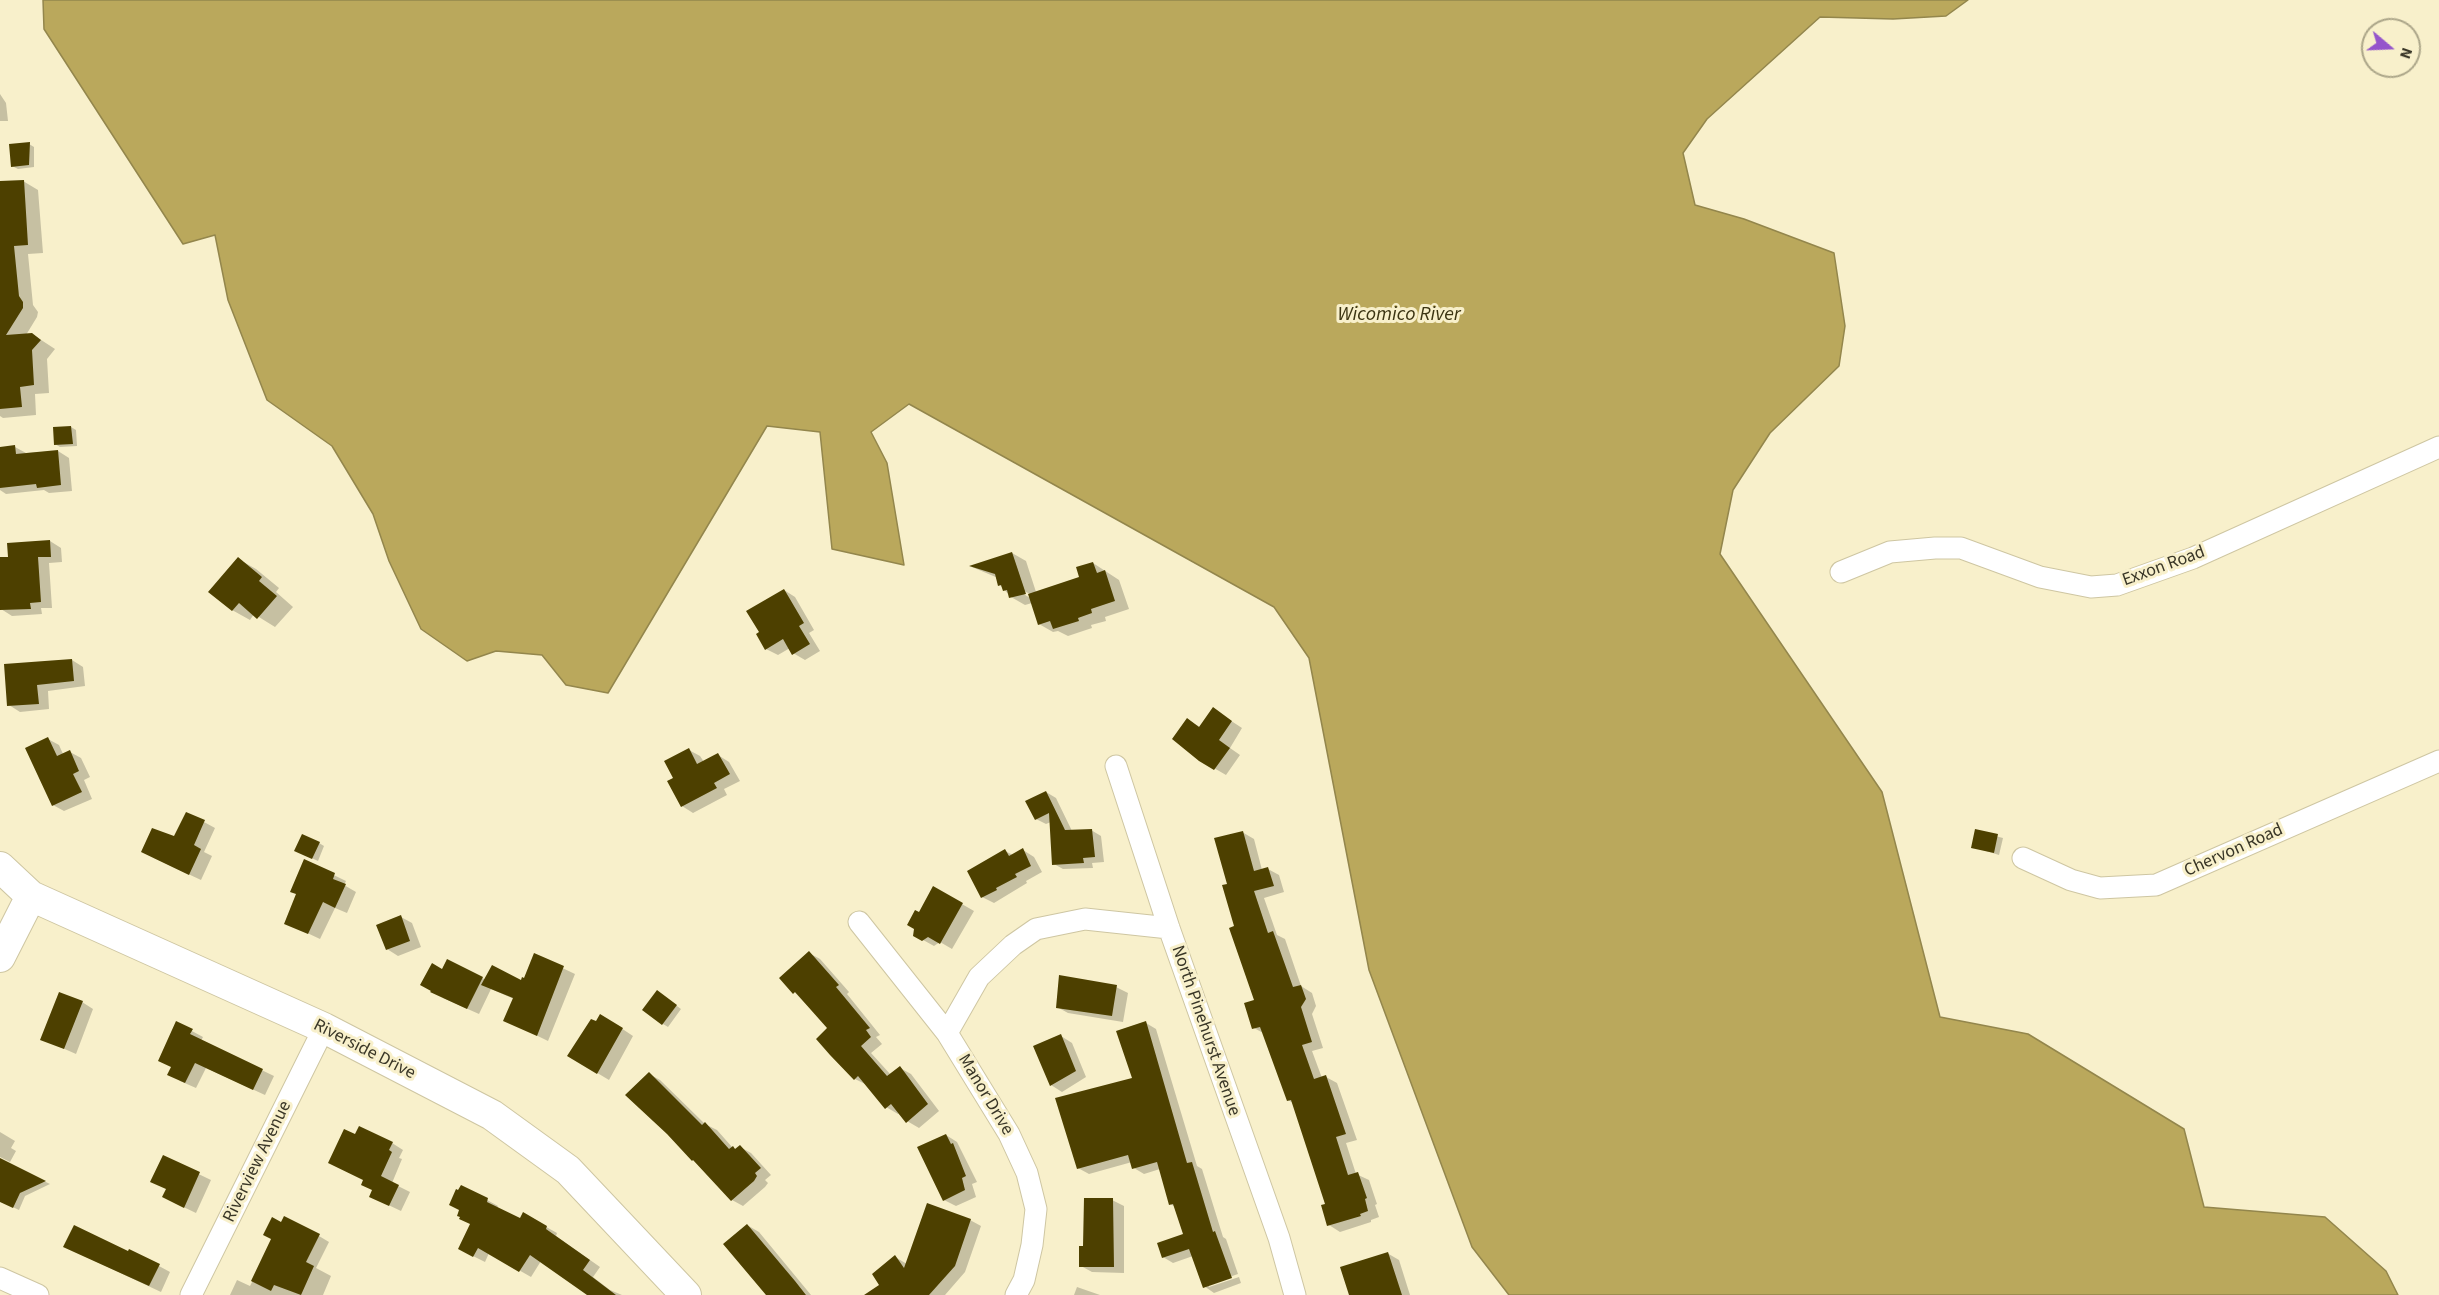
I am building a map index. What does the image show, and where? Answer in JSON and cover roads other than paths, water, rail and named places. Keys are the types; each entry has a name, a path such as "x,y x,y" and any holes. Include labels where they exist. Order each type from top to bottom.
{"street":[{"name":"Exxon Road","path":"1841,572 1890,552 1960,548 2040,577 2091,587 2117,585 2193,558 2439,447"},
{"name":"Chervon Road","path":"2023,858 2071,880 2100,888 2156,885 2439,761"},
{"name":"North Pinehurst Avenue","path":"1116,766 1169,928 1279,1238 1295,1295"},
{"name":"Riverside Drive","path":"0,867 31,896 324,1028 492,1115 568,1170 686,1295"},
{"path":"0,957 31,896"},
{"path":"946,1033 979,976 1012,945 1036,929 1085,919 1169,928"},
{"name":"Manor Drive","path":"859,922 946,1033 1009,1134 1027,1173 1036,1209 1032,1245 1024,1280 1016,1295"},
{"name":"Riverview Avenue","path":"191,1295 324,1028"},
{"path":"0,1278 38,1295"}],"water":[{"name":"Wicomico River","path":"43,0 1968,0 1946,16 1893,19 1820,17 1707,119 1683,153 1695,205 1744,219 1834,253 1845,326 1839,366 1770,433 1733,490 1720,554 1882,792 1940,1017 2028,1034 2184,1129 2204,1207 2325,1217 2386,1271 2398,1295 1509,1295 1472,1247 1369,970 1309,658 1274,607 909,404 871,432 887,463 904,565 832,549 820,432 767,426 608,693 566,685 542,655 496,651 467,661 421,629 389,561 373,514 332,446 267,400 228,300 215,235 183,244 44,29"}]}
